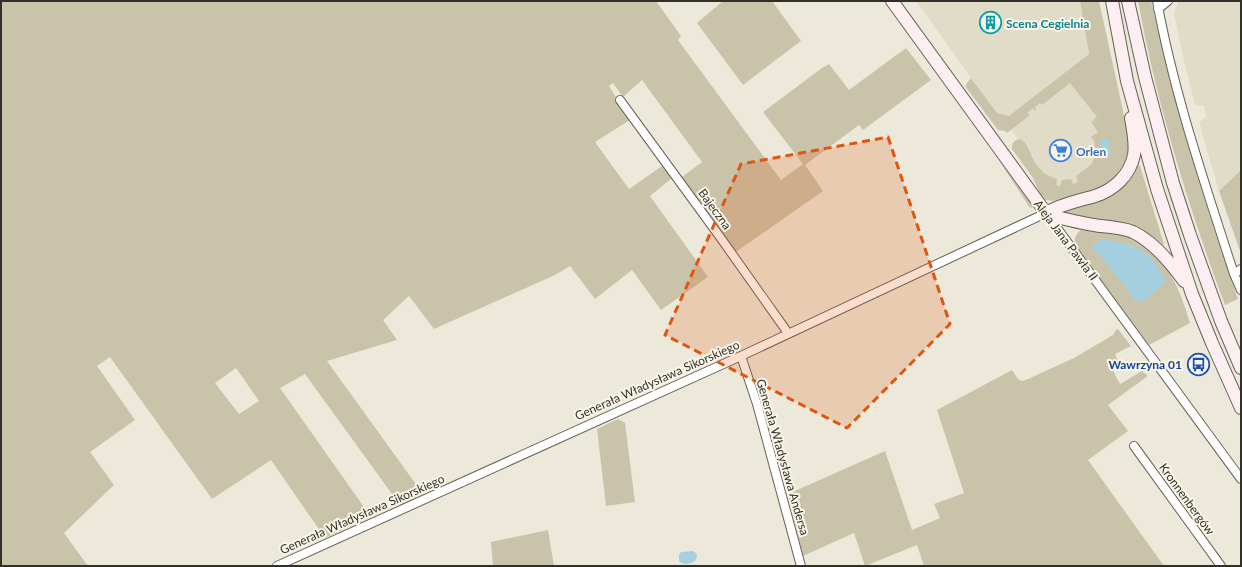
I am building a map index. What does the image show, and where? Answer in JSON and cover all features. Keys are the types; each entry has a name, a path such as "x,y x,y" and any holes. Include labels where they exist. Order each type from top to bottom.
{"main road":[{"name":"Aleja Jana Pawła II","path":"892,1 1046,213"},
{"path":"1046,213 1058,206 1109,190 1126,174 1133,159 1134,145 1127,81 1112,1"},
{"path":"1128,1 1145,77 1173,183 1221,321 1241,368"},
{"path":"1127,81 1157,189 1192,294 1241,408"},
{"path":"1046,213 1060,219 1121,228 1134,232 1150,242 1167,259 1192,294"}],"street":[{"path":"1168,1 1157,5 1162,27 1194,150 1238,271 1241,290"},
{"name":"Bajeczna","path":"620,100 788,333"},
{"name":"Generała Władysława Sikorskiego","path":"277,566 741,356 1046,213"},
{"name":"Aleja Jana Pawła II","path":"1046,213 1241,479"},
{"name":"Generała Władysława Andersa","path":"741,356 756,404 801,566"},
{"name":"Kronnenbergów","path":"1134,446 1221,566"}],"highlighted area":[{"path":"888,137 950,324 847,428 665,335 741,164"}],"shaded area":[{"path":"1,1 656,1 681,36 678,40 781,180 803,164 763,112 822,68 829,64 849,90 906,48 931,80 863,130 859,125 805,165 823,191 736,252 682,177 702,162 642,80 623,97 613,83 609,86 630,120 595,142 629,189 665,164 676,179 672,178 650,196 708,277 661,310 632,270 595,299 570,266 555,275 434,329 409,296 383,320 397,340 327,361 423,494 400,505 305,374 280,388 371,517 325,538 271,460 212,499 110,357 97,366 135,420 90,452 114,485 64,533 88,566 1,566","holes":["236,368 259,401 239,414 215,383"]},
{"path":"723,1 772,1 801,41 743,85 697,23"},
{"path":"916,1 1080,1 1089,53 1114,152 1092,179 1056,192 1004,120 1009,116 997,114"},
{"path":"1080,1 1099,1 1129,138 1130,152 1125,169 1103,188 1053,201 1046,200 1041,196 1033,178 1012,149 1013,143 1019,139 1022,140 1027,145 1034,161 1040,169 1046,174 1057,179 1056,185 1060,186 1062,180 1071,179 1073,184 1078,182 1076,176 1092,164 1095,155 1102,154 1103,156 1100,140 1102,152 1095,153 1094,141 1091,137 1098,132 1091,122 1097,117 1070,83 1042,105 1040,103 1035,107 1035,111 1033,108 1027,113 1030,115 1007,133 1005,131 998,130 965,86 971,78 997,113 1009,116 1089,54"},
{"path":"1138,1 1151,1 1190,152 1238,299 1225,305 1198,230 1164,117 1154,78"},
{"path":"1180,1 1241,1 1241,170 1219,191 1199,123 1206,116 1204,106 1195,105 1182,52 1174,13"},
{"path":"991,148 1034,206 1030,208"},
{"path":"1138,165 1140,166 1164,244 1163,245 1148,233 1131,225 1079,218 1064,214 1064,211 1125,184"},
{"path":"1241,170 1241,254 1219,191"},
{"path":"1084,228 1129,236 1142,242 1152,250 1169,272 1176,284 1190,323 1149,345 1075,248 1074,242 1076,236"},
{"path":"1118,329 1131,346 1115,354 1118,361 1110,365 1120,384 1142,371 1148,376 1108,405 1128,431 1088,460 1164,566 924,566 917,545 865,566 854,533 803,556 788,494 885,451 912,530 940,518 934,504 964,493 937,410 1012,370 1018,379 1022,381 1028,379 1074,358 1113,335"},
{"path":"618,419 625,423 635,502 606,506 597,429"},
{"path":"548,530 554,566 493,566 491,542"}],"water":[{"path":"1109,139 1111,155 1102,156 1100,140"},
{"path":"1102,240 1125,244 1142,251 1155,263 1166,282 1142,302 1136,302 1118,277 1091,245"},
{"path":"693,551 697,554 696,560 692,563 683,564 679,561 679,555 681,552"}],"place":[{"name":"Scena Cegielnia","path":"991,23"},
{"name":"Orlen","path":"1060,151"},
{"name":"Wawrzyna 01","path":"1198,364"}]}
